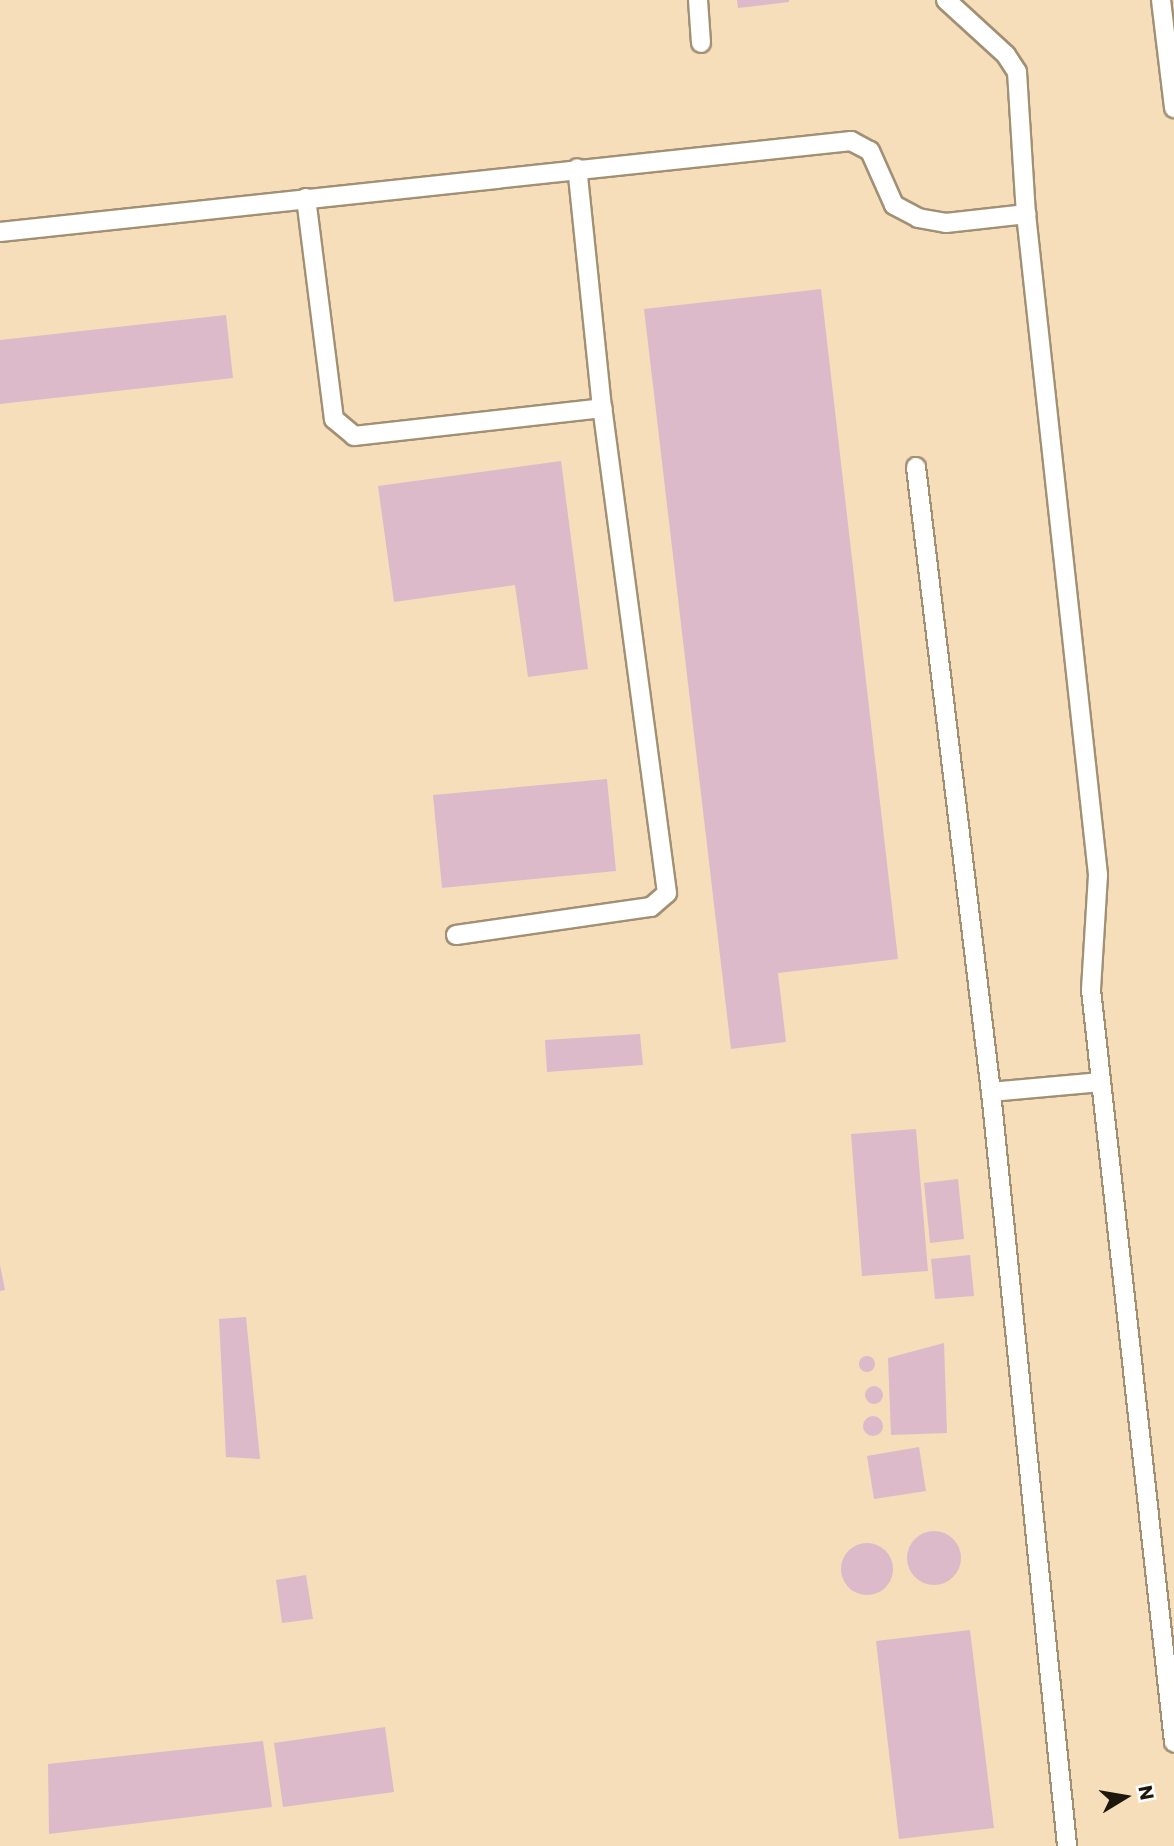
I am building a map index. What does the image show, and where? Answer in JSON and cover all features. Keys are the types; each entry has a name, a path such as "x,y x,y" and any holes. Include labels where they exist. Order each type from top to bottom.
{"lane":[{"path":"698,0 701,43"},
{"path":"946,0 1006,55 1017,72 1026,214 1098,875 1091,990 1174,1742"},
{"path":"1161,0 1174,108"},
{"path":"0,232 577,168 851,141 870,151 894,205 918,218 946,223 1026,214"},
{"path":"456,935 651,907 667,893 602,408 577,168"},
{"path":"306,198 334,419 354,436 602,408"},
{"path":"916,467 991,1092 1066,1846"},
{"path":"991,1092 1101,1082"}],"shaded area":[{"path":"0,0 1174,0 1174,1846 0,1846"}],"building":[{"path":"737,0 789,0 789,2 738,8"},
{"path":"821,289 898,959 778,973 786,1042 731,1049 644,309"},
{"path":"226,315 233,378 0,404 0,340"},
{"path":"561,461 588,669 528,677 515,585 394,602 378,486"},
{"path":"607,779 616,871 442,888 433,795"},
{"path":"640,1034 643,1065 547,1072 545,1040"},
{"path":"916,1129 928,1271 862,1276 851,1134"},
{"path":"958,1179 964,1239 930,1243 924,1183"},
{"path":"970,1255 974,1296 935,1299 931,1259"},
{"path":"0,1265 5,1290 0,1291"},
{"path":"246,1317 260,1459 226,1457 219,1319"},
{"path":"944,1343 947,1433 891,1435 888,1358"},
{"path":"864,1356 870,1356 875,1364 873,1370 864,1372 859,1367 859,1361"},
{"path":"874,1386 880,1389 883,1395 880,1401 874,1404 868,1401 865,1395 868,1389"},
{"path":"873,1416 880,1419 883,1426 880,1433 873,1436 866,1433 863,1426 866,1419"},
{"path":"919,1447 926,1491 874,1499 867,1456"},
{"path":"934,1531 953,1539 961,1558 953,1577 934,1585 915,1577 907,1558 915,1539"},
{"path":"867,1543 877,1545 885,1551 891,1559 891,1579 885,1587 877,1593 867,1595 857,1593 849,1587 843,1579 841,1569 843,1559 849,1551 857,1545"},
{"path":"306,1575 313,1619 282,1623 276,1580"},
{"path":"970,1630 994,1828 899,1839 876,1641"},
{"path":"385,1727 394,1792 283,1807 274,1743"},
{"path":"263,1741 272,1807 49,1834 48,1764"}]}
